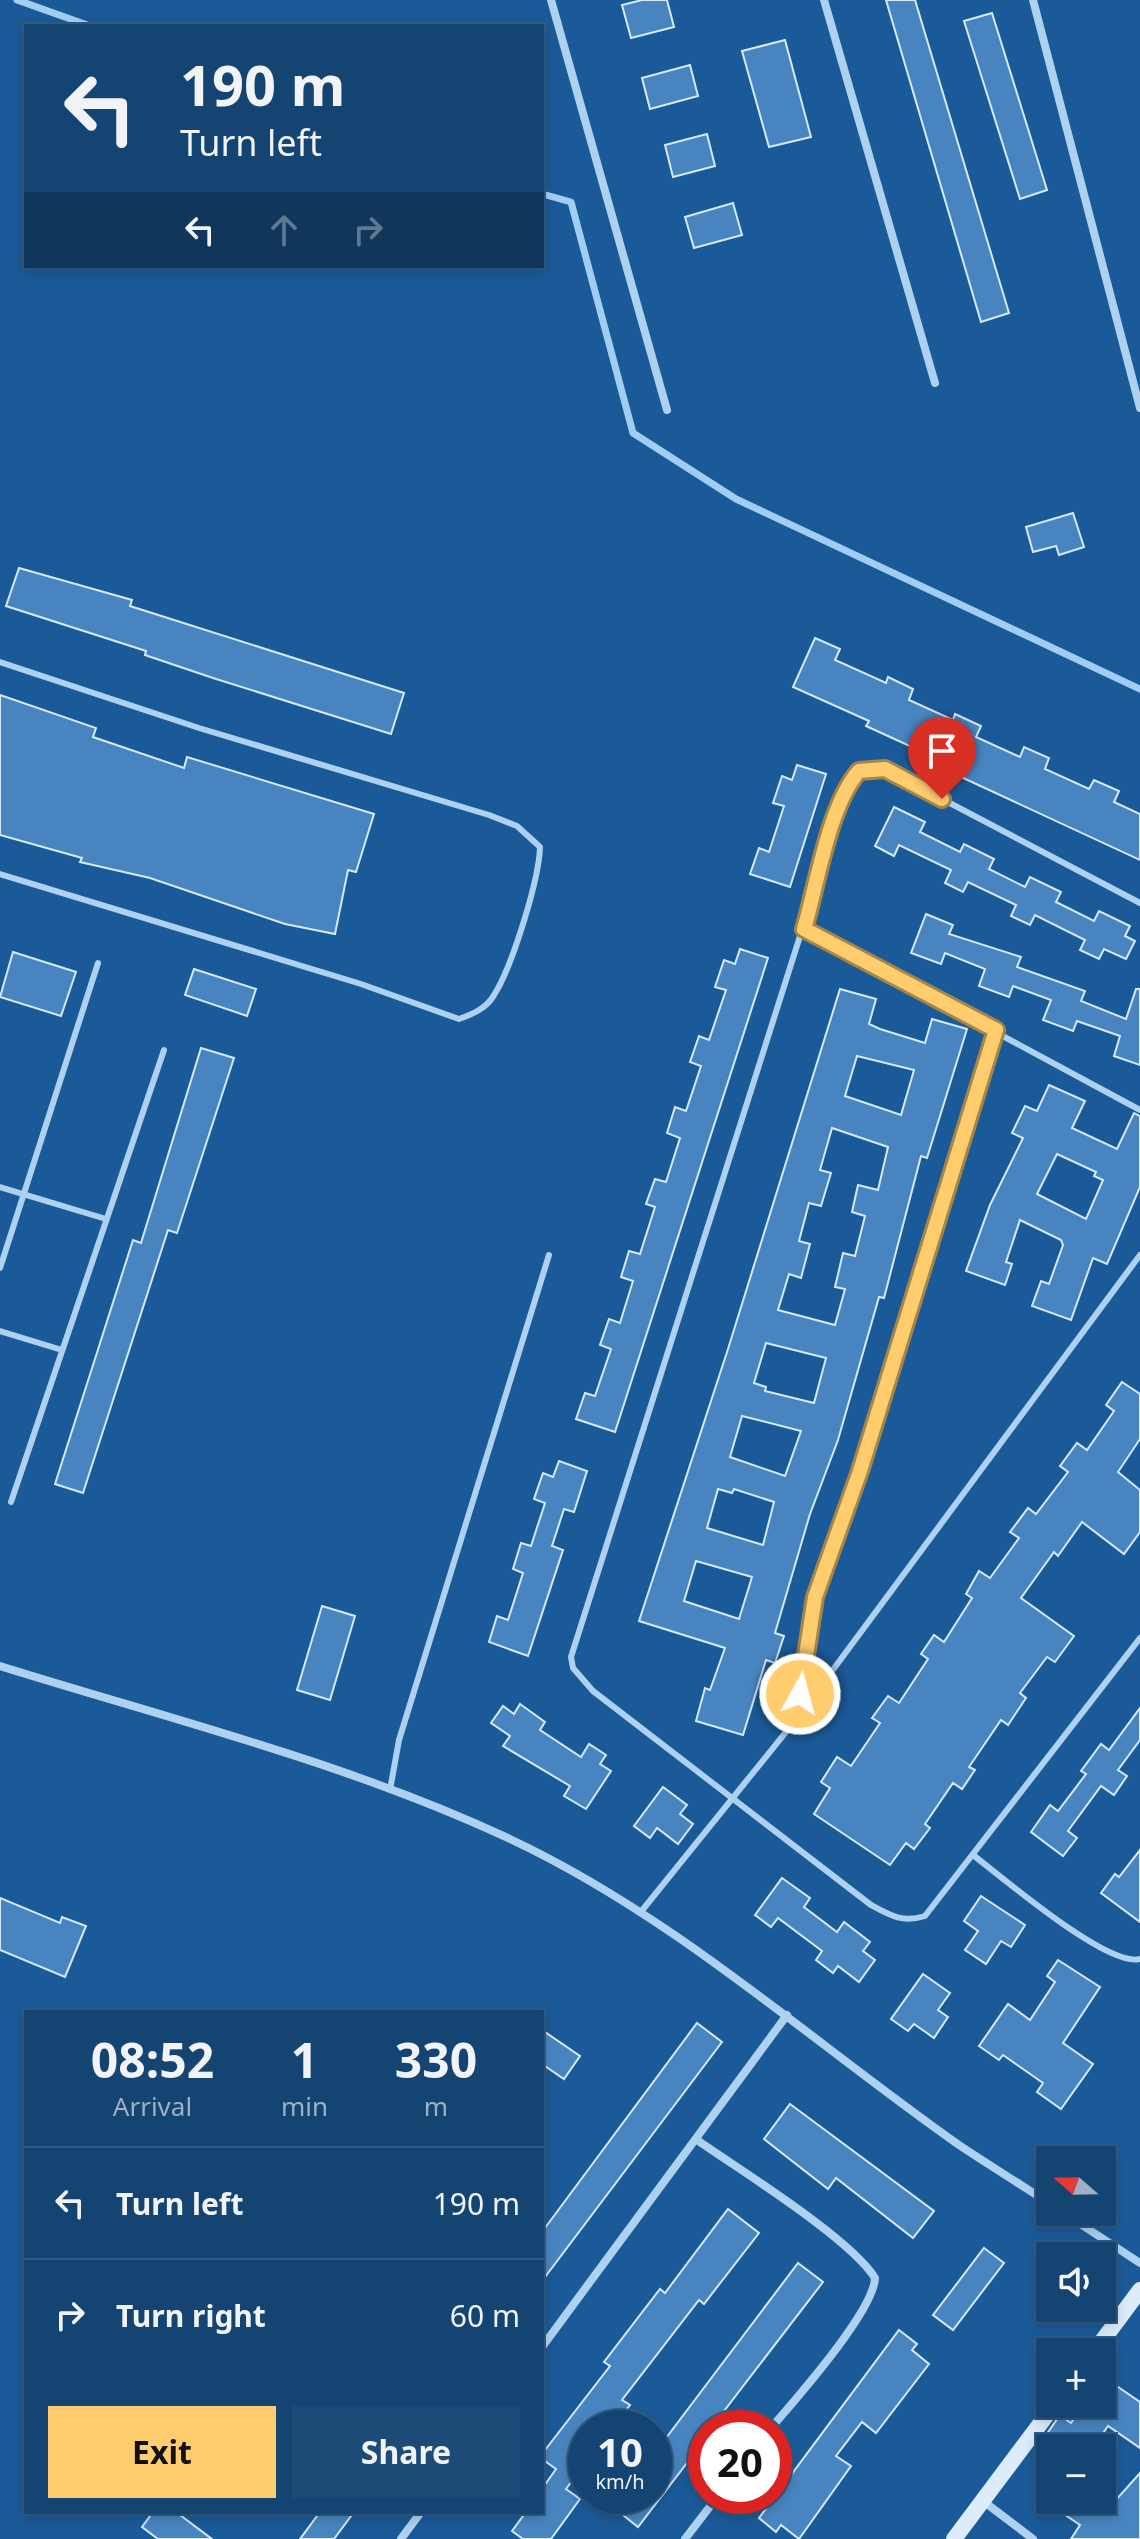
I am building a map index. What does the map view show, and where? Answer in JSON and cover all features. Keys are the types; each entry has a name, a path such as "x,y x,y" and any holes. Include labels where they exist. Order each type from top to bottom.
{"main road":[{"path":"1104,2338 1140,2290"},
{"path":"954,2539 1045,2418"}],"street":[{"path":"551,0 667,410"},
{"path":"824,0 935,383"},
{"path":"1033,0 1140,408"},
{"path":"0,1666 390,1790 509,1839 640,1913 787,2015 959,2145 1036,2195"},
{"path":"544,2344 787,2015"},
{"path":"697,2140 825,2232 867,2266 875,2278 867,2302 786,2410"},
{"path":"1083,2226 1140,2263"},
{"path":"983,2501 1033,2539"},
{"path":"401,2539 420,2514"},
{"path":"685,2539 704,2514"}],"lane":[{"path":"0,662 199,728 489,815 517,826 540,847 510,961 499,985 493,997 477,1012 459,1019 361,984 0,874"},
{"path":"1140,903 885,769 867,768 849,782 571,1657 573,1668 593,1691 735,1797 871,1905 897,1919 911,1921 925,1916 1140,1638"},
{"path":"804,929 1140,1110"},
{"path":"0,1268 98,963"},
{"path":"798,1717 802,1670 815,1597 860,1471 996,1030"},
{"path":"11,1502 164,1050"},
{"path":"0,1187 106,1219"},
{"path":"390,1790 399,1740 549,1255"},
{"path":"640,1913 798,1717 1140,1255"},
{"path":"0,1331 62,1350"},
{"path":"973,1855 1081,1937 1126,1961 1140,1959"}],"building":[{"path":"642,0 667,0 674,27 631,38 622,5"},
{"path":"886,0 915,0 1009,313 981,322"},
{"path":"992,13 1047,190 1020,199 964,21"},
{"path":"785,40 811,137 769,147 742,51"},
{"path":"690,65 698,96 650,109 642,78"},
{"path":"707,134 715,166 673,177 665,145"},
{"path":"733,203 742,235 694,248 685,217"},
{"path":"1073,513 1084,547 1059,555 1056,546 1033,552 1026,527"},
{"path":"19,568 132,600 130,606 404,693 391,734 213,678 145,655 146,651 6,606"},
{"path":"815,638 840,649 835,660 886,683 888,677 913,689 909,700 953,720 955,714 981,726 976,737 1020,757 1024,747 1049,758 1045,769 1089,789 1094,780 1119,791 1114,802 1140,814 1140,860 933,764 936,758 866,726 869,721 793,687"},
{"path":"0,695 96,728 93,737 184,768 187,757 374,814 356,872 348,870 335,934 285,924 150,878 80,862 82,858 0,835"},
{"path":"797,765 826,774 790,887 750,874 759,848 769,852 784,806 773,803 782,776 792,780"},
{"path":"894,807 925,822 920,832 960,852 964,844 994,859 989,869 1025,887 1030,877 1061,892 1056,902 1094,921 1099,911 1130,926 1125,936 1135,941 1126,959 1104,949 1099,959 1080,950 1085,940 1035,915 1030,925 1011,916 1016,905 968,882 963,892 945,883 951,870 899,845 894,856 875,846"},
{"path":"926,914 953,925 949,934 1021,957 1017,967 1085,991 1081,1001 1126,1019 1136,989 1140,989 1140,1065 1114,1056 1120,1036 1077,1021 1073,1031 1043,1020 1051,1000 1013,986 1009,997 979,986 985,969 945,953 941,964 911,953"},
{"path":"740,949 768,958 615,1432 576,1419 585,1393 595,1396 611,1349 600,1345 609,1319 620,1323 633,1281 621,1277 629,1251 640,1254 655,1207 646,1204 655,1179 666,1182 680,1138 667,1133 675,1107 686,1111 701,1066 690,1062 699,1036 709,1040 726,990 715,987 724,960 735,964"},
{"path":"13,952 76,972 61,1016 0,997"},
{"path":"194,969 256,989 247,1016 185,995"},
{"path":"840,989 876,999 869,1024 880,1029 925,1043 932,1019 967,1029 927,1158 921,1156 884,1298 879,1297 838,1440 810,1514 775,1633 784,1636 775,1663 766,1660 743,1735 696,1721 705,1688 710,1690 725,1648 639,1621","holes":["857,1056 914,1070 901,1115 845,1096","832,1128 888,1147 878,1190 858,1185 852,1212 865,1216 855,1256 843,1253 835,1287 845,1289 835,1325 778,1310 789,1274 801,1278 810,1244 799,1241 809,1203 821,1206 831,1173 820,1170","766,1343 826,1358 814,1403 765,1391 766,1387 754,1383","742,1416 801,1431 785,1476 730,1457","718,1489 732,1493 734,1489 774,1502 763,1545 707,1528","696,1561 752,1577 739,1619 684,1601"]},
{"path":"201,1048 234,1058 177,1233 168,1230 83,1493 55,1484 133,1240 141,1243"},
{"path":"1049,1085 1085,1101 1072,1128 1117,1149 1134,1113 1140,1116 1140,1187 1107,1264 1093,1258 1071,1320 1032,1306 1041,1281 1049,1284 1063,1245 1061,1240 1020,1220 1006,1262 1012,1264 1005,1285 966,1271 990,1205 1023,1138 1012,1133 1025,1106 1037,1111","holes":["1057,1154 1096,1172 1094,1176 1103,1180 1086,1219 1037,1194"]},
{"path":"1122,1382 1140,1394 1140,1439 1118,1472 1140,1490 1140,1532 1124,1554 1082,1522 1058,1556 1054,1552 1021,1598 1074,1636 1055,1662 1047,1657 1020,1693 1026,1698 1008,1725 1001,1720 969,1767 975,1770 962,1789 953,1783 925,1824 930,1828 914,1849 906,1843 890,1865 814,1814 830,1788 821,1782 837,1757 851,1766 880,1723 872,1718 888,1696 899,1703 928,1659 921,1654 934,1635 944,1642 972,1598 966,1594 979,1571 990,1578 1019,1538 1010,1532 1028,1508 1036,1514 1068,1472 1060,1466 1077,1443 1087,1450 1114,1411 1106,1405"},
{"path":"559,1461 587,1471 574,1512 564,1509 552,1546 563,1550 528,1656 489,1642 497,1616 508,1620 523,1573 513,1569 521,1543 531,1546 545,1503 534,1499 543,1473 553,1477"},
{"path":"322,1606 355,1616 330,1700 297,1690"},
{"path":"520,1704 545,1722 540,1730 581,1757 589,1744 606,1755 600,1764 611,1771 586,1809 564,1796 570,1786 503,1746 510,1736 491,1723 503,1706 514,1714"},
{"path":"1140,1708 1140,1740 1118,1770 1127,1776 1114,1795 1101,1786 1068,1831 1077,1838 1063,1856 1031,1832 1050,1805 1058,1811 1086,1774 1081,1771 1101,1744 1109,1750"},
{"path":"663,1787 687,1805 680,1814 693,1824 678,1844 657,1828 650,1838 634,1826"},
{"path":"1140,1850 1140,1922 1101,1893 1115,1874 1119,1877"},
{"path":"782,1878 810,1898 804,1907 837,1932 844,1922 870,1942 863,1951 875,1960 859,1982 838,1966 833,1973 816,1960 822,1951 778,1918 771,1927 755,1915"},
{"path":"981,1896 1025,1925 1011,1947 1001,1941 986,1964 965,1950 978,1931 964,1921"},
{"path":"0,1898 60,1923 62,1917 86,1926 65,1977 0,1950"},
{"path":"1058,1960 1100,1987 1063,2043 1093,2064 1061,2109 1037,2092 1043,2083 1003,2055 999,2060 979,2046 1008,2004 1030,2020 1055,1982 1047,1976"},
{"path":"923,1974 950,1993 938,2010 948,2017 934,2038 914,2024 908,2031 891,2019"},
{"path":"697,2023 722,2042 544,2278 544,2229"},
{"path":"544,2031 580,2056 564,2079 544,2065"},
{"path":"790,2104 934,2211 913,2238 836,2178 828,2189 764,2139"},
{"path":"728,2209 759,2233 704,2304 699,2300 622,2400 630,2405 626,2410 576,2410 610,2366 604,2362 660,2289 665,2293"},
{"path":"984,2248 1004,2263 953,2330 933,2315"},
{"path":"798,2263 823,2282 725,2410 688,2410 688,2462 672,2483 672,2430"},
{"path":"899,2330 917,2344 912,2350 929,2364 876,2433 862,2422 836,2456 851,2466 799,2539 781,2525 776,2532 759,2518 762,2514 792,2514 792,2474"},
{"path":"1116,2386 1140,2402 1140,2448 1108,2426 1103,2434 1047,2434 1058,2418 1071,2423 1074,2418 1116,2418"},
{"path":"568,2420 566,2489 569,2514 551,2539 523,2539 512,2531 525,2514 544,2514 544,2486 556,2469 544,2460 544,2451"},
{"path":"1140,2473 1140,2539 1071,2539 1080,2525 1064,2514 1116,2514 1116,2500"},
{"path":"152,2514 179,2514 212,2539 158,2539 142,2527"},
{"path":"319,2514 353,2514 334,2539 300,2539"},
{"path":"622,2514 648,2514 638,2527"}],"waterway":[{"path":"17,0 84,24"},
{"path":"546,195 571,202 633,433 736,499 1140,689"}],"route":[{"path":"800,1694 815,1597 860,1471 996,1030 804,929 849,782 859,771 885,769 942,799"}]}
